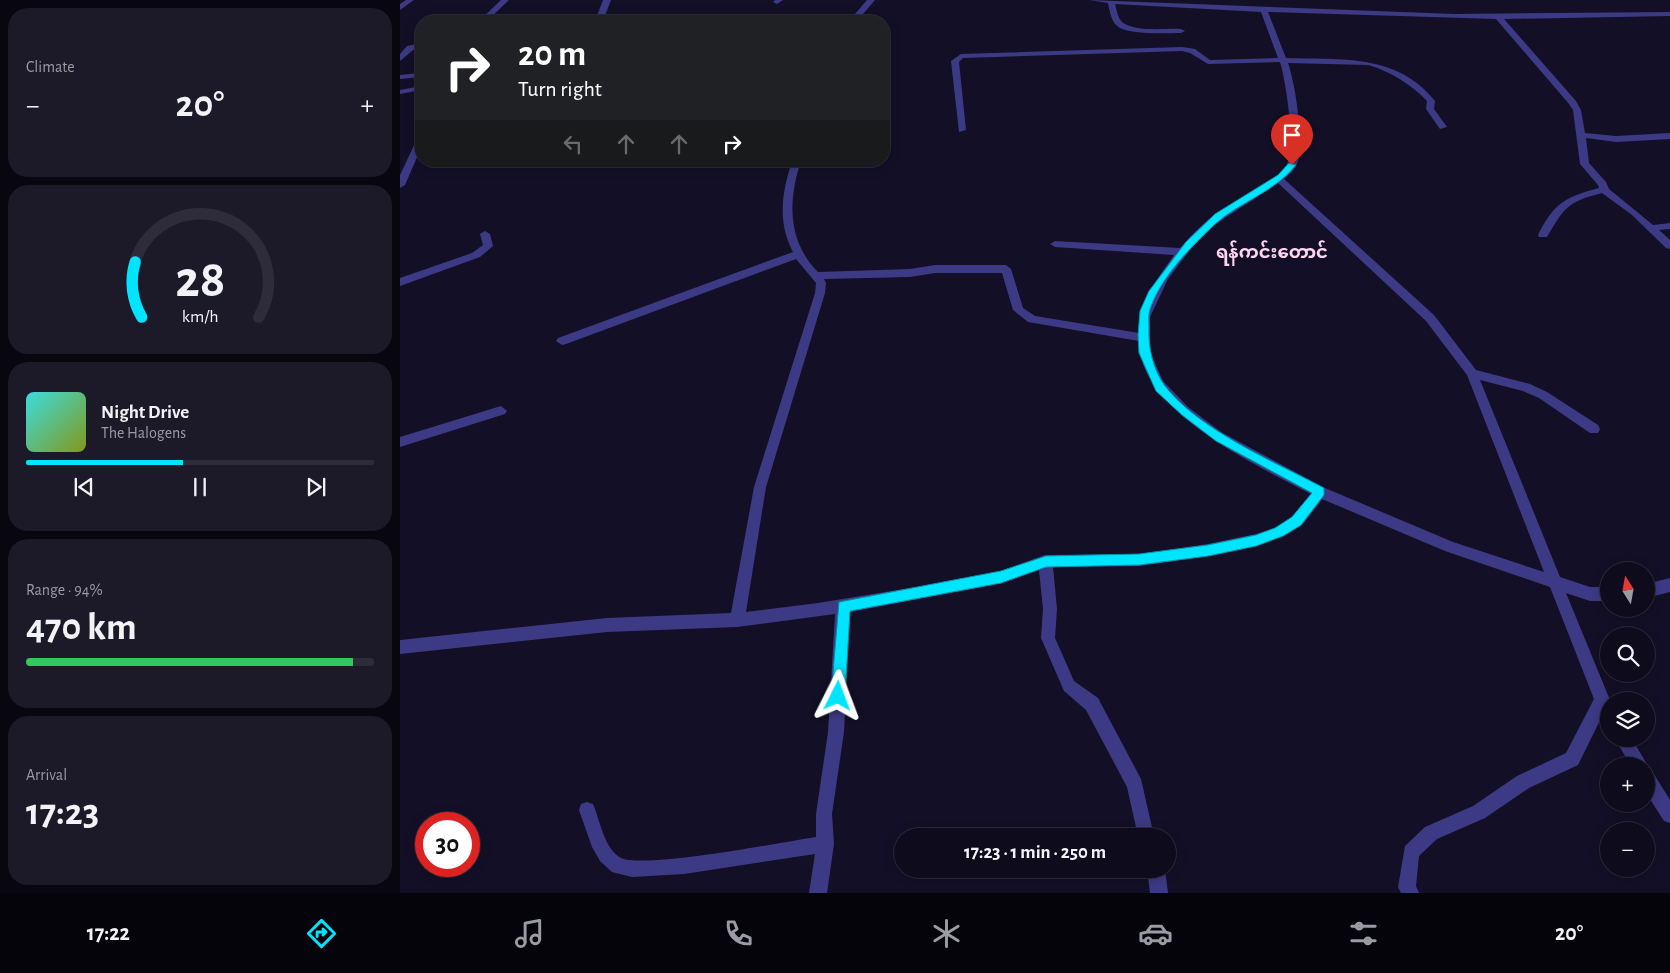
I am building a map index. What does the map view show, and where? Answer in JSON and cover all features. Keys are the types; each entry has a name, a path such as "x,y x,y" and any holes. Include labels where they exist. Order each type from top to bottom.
{"street":[{"path":"400,8 410,0"},
{"path":"489,15 505,0"},
{"path":"601,15 607,0"},
{"path":"858,15 871,0"},
{"path":"1093,0 1247,10 1497,16 1670,14"},
{"path":"1242,0 1247,10"},
{"path":"1111,1 1115,18 1122,26 1144,30 1180,31"},
{"path":"1264,10 1279,54 1284,60 1292,105 1295,146 1292,165 1279,179 1219,216 1183,252 1154,291 1145,311 1144,338 1145,353 1160,388 1186,412 1220,438 1320,492 1450,547 1590,594 1600,594"},
{"path":"1497,16 1573,103 1576,110 1585,164 1603,184 1604,190 1670,246"},
{"path":"400,59 410,48 415,47"},
{"path":"962,130 955,61 961,56 1182,50 1192,52 1208,62 1284,60 1359,62 1380,66 1418,87 1430,97 1430,109 1443,127"},
{"path":"400,77 415,76"},
{"path":"400,92 415,89"},
{"path":"1581,136 1616,139 1670,136"},
{"path":"400,185 415,152"},
{"path":"738,620 760,486 797,363 817,308 821,283 798,254 786,221 786,208 796,167"},
{"path":"1279,179 1430,318 1472,373 1600,694"},
{"path":"1543,235 1551,217 1564,202 1604,190"},
{"path":"1651,228 1670,226"},
{"path":"400,282 476,255 488,246 485,234"},
{"path":"1055,244 1183,252"},
{"path":"562,341 798,254"},
{"path":"816,276 910,273 952,268 1006,269 1018,310 1032,319 1144,338"},
{"path":"1472,373 1526,387 1543,395 1594,429"},
{"path":"400,442 502,411"},
{"path":"400,646 607,625 738,620 843,606 1001,577 1046,561 1139,560 1208,550 1256,540 1279,532 1297,521 1320,492"},
{"path":"1046,561 1050,609 1048,638 1069,686 1092,704 1135,785 1144,828"},
{"path":"1655,589 1670,585"},
{"path":"818,893 825,844 824,814 836,732 843,606"},
{"path":"1410,893 1407,887 1411,852 1431,832 1479,812 1523,782 1572,759 1600,715"},
{"path":"1655,791 1670,815"},
{"path":"587,810 603,851 618,866 636,868 678,866 825,844"},
{"path":"1158,878 1160,893"}],"district":[{"name":"ရန်ကင်းတောင်","path":"1272,252"}],"route":[{"path":"838,696 843,606 1001,577 1046,561 1139,560 1208,550 1256,540 1279,532 1297,521 1320,492 1220,438 1186,412 1160,388 1145,353 1143,335 1145,311 1154,291 1189,244 1219,216 1284,175 1292,165"}]}
